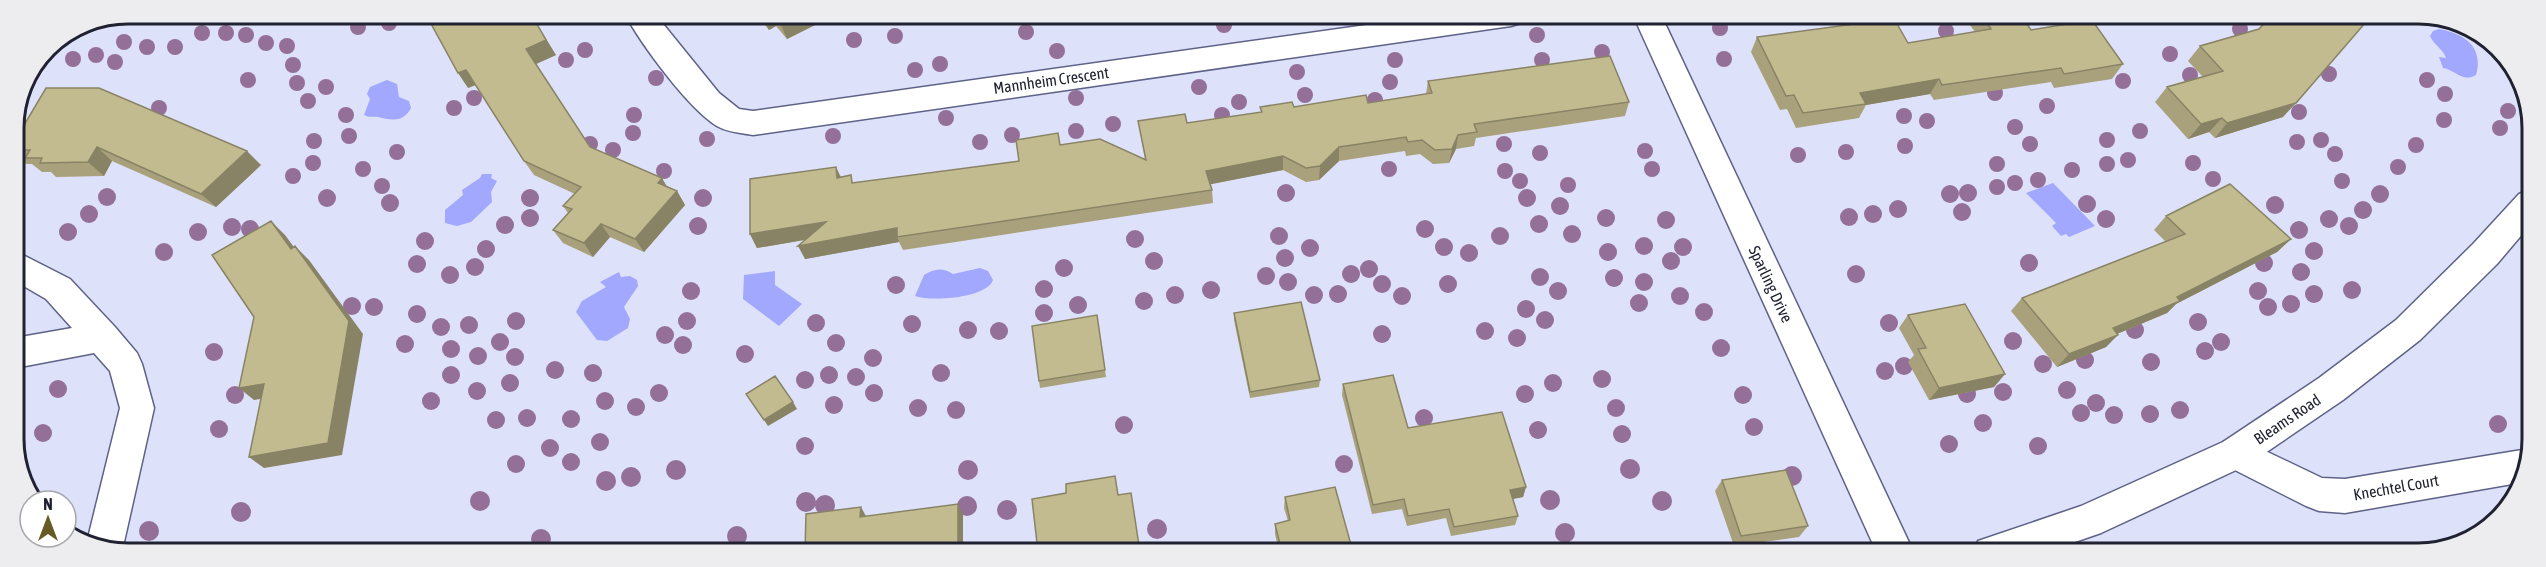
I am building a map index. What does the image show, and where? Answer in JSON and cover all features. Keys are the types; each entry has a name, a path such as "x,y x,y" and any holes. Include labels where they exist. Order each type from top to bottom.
{"street":[{"name":"Mannheim Crescent","path":"646,24 661,45 718,110 731,119 753,123 1448,24"},
{"name":"Sparling Drive","path":"1651,24 1891,543"},
{"name":"Bleams Road","path":"2021,543 2088,521 2236,453 2331,388 2408,330 2485,254 2522,212"},
{"path":"24,270 58,289 125,364 137,408 106,540"},
{"path":"24,351 103,337"},
{"name":"Knechtel Court","path":"2236,453 2319,494 2345,496 2518,467"}],"water":[{"path":"2439,29 2457,34 2475,49 2478,65 2476,75 2467,78 2443,68 2439,57 2446,58 2430,36 2433,31"},
{"path":"387,80 397,84 399,97 409,101 411,108 408,113 396,119 364,115 370,99 367,94 370,87"},
{"path":"482,174 492,174 491,178 497,181 491,192 492,202 471,222 457,226 445,223 445,210 463,195 462,190 480,178"},
{"path":"2053,183 2095,226 2069,237 2066,234 2061,236 2052,226 2056,223 2026,193"},
{"path":"980,268 988,271 993,280 981,291 958,297 933,299 915,296 924,275 931,271 942,270 953,274"},
{"path":"775,271 775,285 802,304 779,326 743,299 744,275"},
{"path":"619,272 621,277 630,276 637,280 638,286 624,307 630,319 628,328 607,341 597,340 576,312 582,301 606,287 600,282"}],"building":[{"path":"431,24 537,24 546,40 526,49 590,147 662,178 658,183 677,191 635,239 601,224 584,243 553,230 572,209 563,206 581,187 524,161 466,70 458,73"},
{"path":"1855,24 1897,24 1908,43 1991,29 1988,24 2027,24 2031,30 2068,24 2095,24 2123,64 2064,74 2061,68 1942,85 1939,79 1860,93 1866,104 1803,113 1794,95 1786,96 1757,37"},
{"path":"2264,24 2364,24 2296,103 2227,123 2222,118 2201,124 2167,87 2223,71 2200,46 2259,29"},
{"path":"1610,56 1629,102 1474,124 1477,132 1458,135 1452,149 1435,150 1422,140 1408,142 1406,137 1339,147 1320,166 1306,168 1283,156 1206,171 1212,190 897,237 897,228 798,246 826,222 750,234 750,179 836,167 837,178 851,175 852,183 1019,161 1016,140 1058,133 1060,145 1100,139 1146,160 1138,121 1185,114 1187,123 1262,112 1260,107 1292,102 1294,107 1366,95 1368,103 1432,93 1428,81"},
{"path":"46,88 99,88 247,151 201,194 97,147 88,162 40,163 42,158 25,158 30,150 24,150 24,125"},
{"path":"2230,184 2291,239 2177,297 2180,301 2113,328 2118,335 2069,354 2022,298 2185,234 2166,216"},
{"path":"271,221 291,249 295,246 349,321 328,443 249,457 264,384 239,388 254,317 212,255"},
{"path":"1301,302 1320,380 1250,392 1234,313"},
{"path":"1965,304 2005,374 1939,388 1918,349 1926,348 1908,315"},
{"path":"1097,315 1105,370 1039,381 1032,326"},
{"path":"1393,375 1408,428 1502,412 1526,487 1510,490 1518,516 1454,527 1449,509 1408,516 1404,499 1373,505 1343,384"},
{"path":"775,376 793,402 764,420 746,394"},
{"path":"1786,470 1808,526 1741,536 1722,480"},
{"path":"1115,476 1118,495 1131,493 1139,543 1037,543 1032,499 1066,493 1066,484"},
{"path":"1335,487 1351,543 1280,543 1275,524 1290,520 1285,497"},
{"path":"958,504 958,543 805,543 806,514 861,507 860,517"}]}
